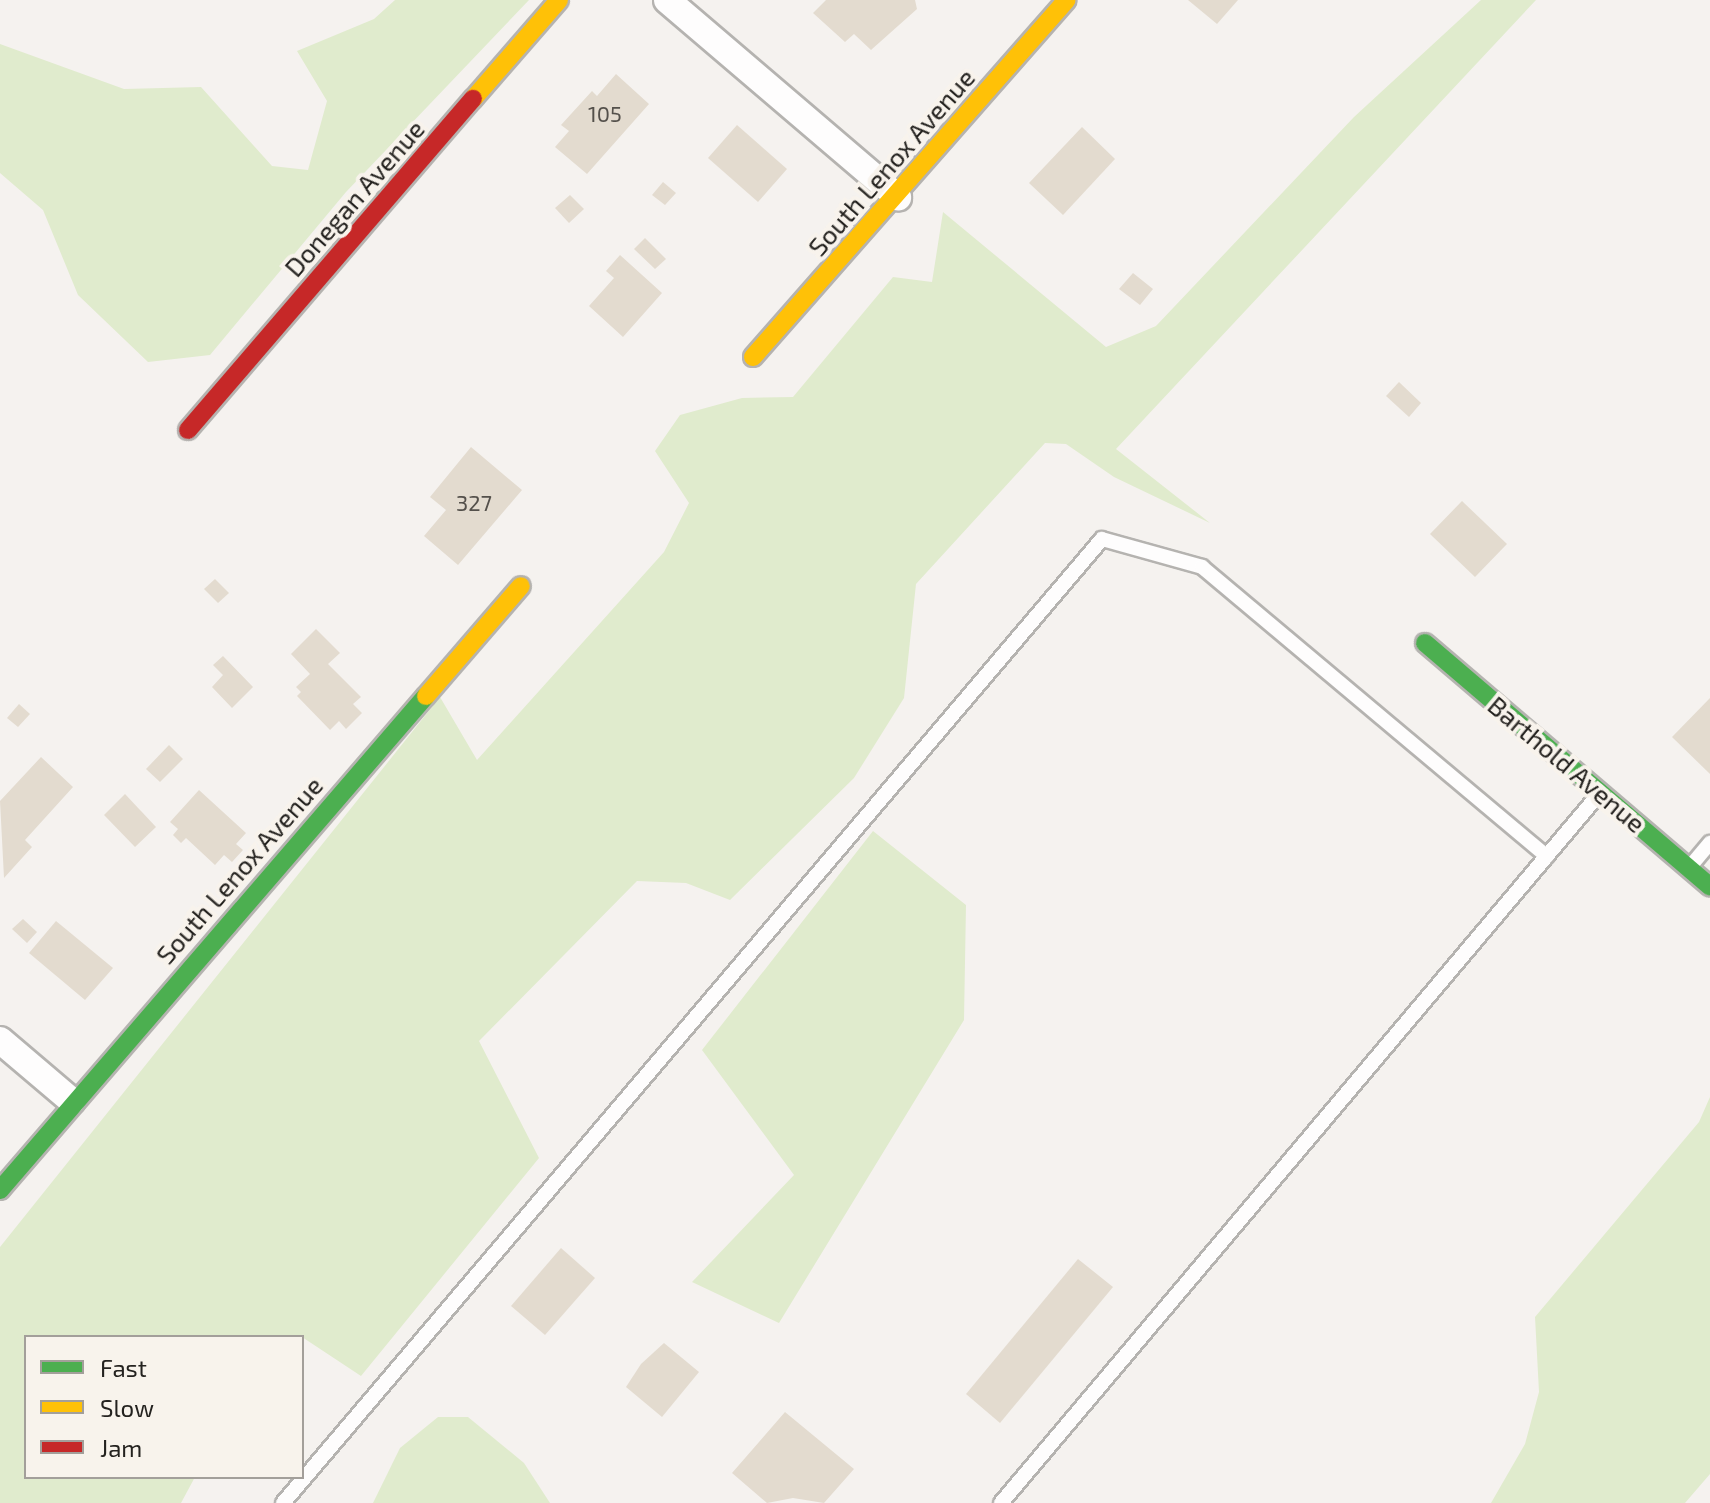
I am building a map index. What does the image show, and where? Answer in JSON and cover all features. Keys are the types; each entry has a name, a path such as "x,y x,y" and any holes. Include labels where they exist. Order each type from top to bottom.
{"street":[{"name":"Donegan Avenue","path":"188,430 559,0"},
{"path":"667,0 898,197"},
{"name":"South Lenox Avenue","path":"753,357 898,197 1067,0"},
{"name":"South Lenox Avenue","path":"0,1190 72,1101 521,586"},
{"name":"Barthold Avenue","path":"1425,643 1710,886"},
{"path":"0,1040 72,1101"}],"lane":[{"path":"304,1478 1102,539 1202,567 1547,856"},
{"path":"1001,1503 1601,792"},
{"path":"1689,869 1710,843"},
{"path":"283,1503 303,1479"}],"green space":[{"path":"395,0 529,0 346,192 210,355 148,362 78,295 43,210 0,173 0,44 124,89 201,87 272,166 308,170 327,101 297,51 374,19"},
{"path":"1481,0 1536,0 1116,449 1210,523 1114,477 1066,444 1045,443 916,584 904,698 854,778 730,900 686,883 637,881 479,1041 539,1158 361,1376 304,1338 304,1335 24,1335 24,1479 194,1479 181,1503 0,1503 0,1247 440,697 477,760 664,552 689,503 655,451 680,415 742,398 793,397 893,277 932,282 943,212 1106,347 1156,326 1354,117"},
{"path":"873,831 966,905 964,1020 779,1323 692,1282 794,1175 702,1050"},
{"path":"1710,1097 1710,1474 1685,1503 1491,1503 1525,1444 1539,1392 1535,1317 1699,1122"},
{"path":"438,1417 468,1417 524,1463 550,1503 373,1503 400,1448"}],"building":[{"path":"826,0 915,0 917,9 871,50 854,34 845,42 813,13"},
{"path":"1188,0 1238,0 1217,24"},
{"path":"616,74 649,104 587,174 555,147 569,131 561,125 592,91 597,96"},
{"path":"737,125 787,169 758,202 708,158"},
{"path":"1082,127 1115,159 1063,215 1029,183"},
{"path":"663,182 676,193 665,205 652,195"},
{"path":"570,195 584,209 569,223 555,208"},
{"path":"645,238 666,259 655,269 634,249"},
{"path":"620,255 662,293 623,337 589,306 614,278 606,271"},
{"path":"1133,273 1153,289 1140,305 1119,289"},
{"path":"1399,382 1421,403 1409,417 1386,396"},
{"path":"471,447 522,490 458,565 424,536 446,510 430,497"},
{"path":"1462,501 1507,544 1475,577 1430,534"},
{"path":"215,579 229,593 218,603 204,589"},
{"path":"316,629 340,653 328,664 361,697 353,704 362,713 346,729 339,721 330,730 297,696 301,692 296,687 310,674 291,654"},
{"path":"223,656 253,687 232,708 212,687 223,675 213,665"},
{"path":"1710,698 1710,774 1672,737"},
{"path":"19,704 30,714 18,727 7,718"},
{"path":"169,745 183,759 160,782 146,769"},
{"path":"41,757 73,787 25,840 32,847 4,878 0,801"},
{"path":"199,790 246,833 236,844 243,850 232,862 224,855 215,865 186,838 181,843 173,835 178,829 170,822"},
{"path":"125,794 156,827 135,847 104,815"},
{"path":"23,919 37,932 27,943 12,929"},
{"path":"56,921 113,968 85,1000 29,953"},
{"path":"561,1248 595,1278 545,1335 511,1306"},
{"path":"1078,1259 1113,1287 1000,1423 966,1394"},
{"path":"664,1343 699,1372 662,1417 626,1387 641,1364"},
{"path":"785,1412 854,1469 824,1503 793,1498 767,1503 732,1473"}],"traffic: fast":[{"path":"1425,643 1710,886"},
{"path":"0,1190 426,696"}],"traffic: slow":[{"path":"473,99 559,0"},
{"path":"753,357 1067,0"},
{"path":"426,696 521,586"}],"traffic: jam":[{"path":"188,430 473,99"}]}
